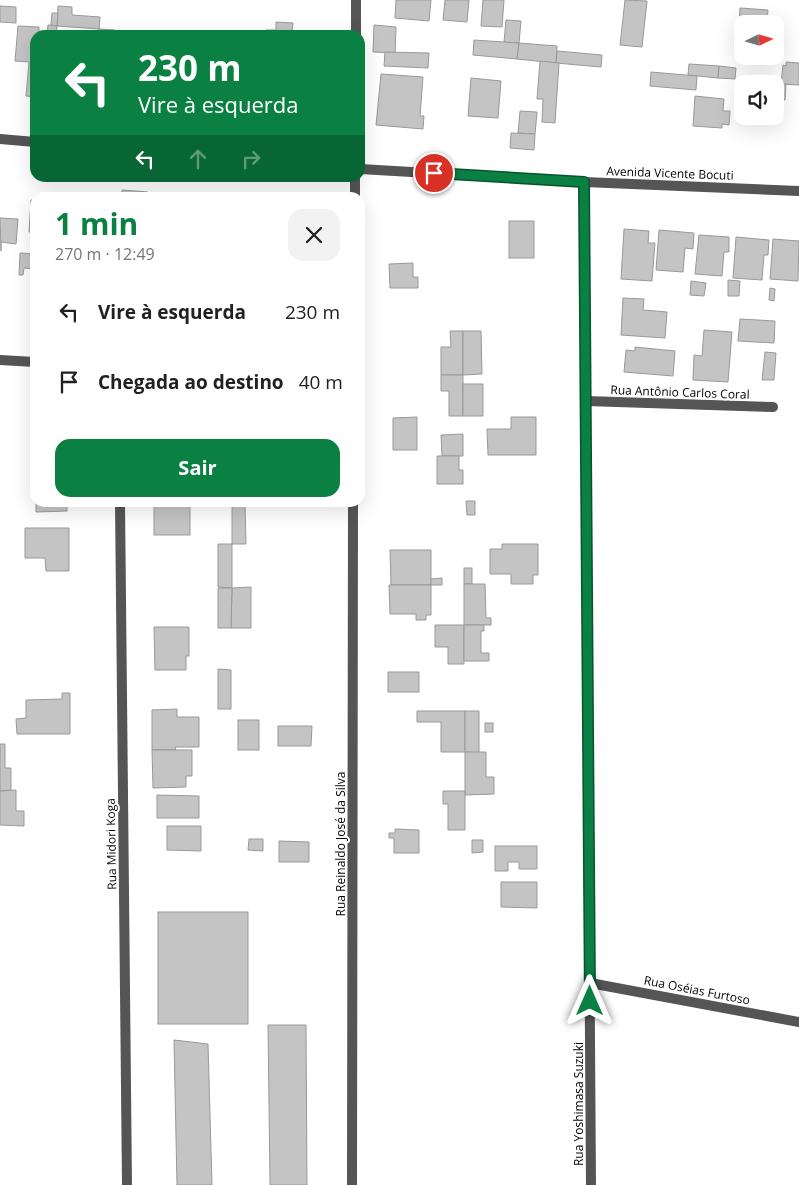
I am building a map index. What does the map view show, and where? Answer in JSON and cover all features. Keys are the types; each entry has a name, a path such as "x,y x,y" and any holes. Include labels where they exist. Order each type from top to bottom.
{"street":[{"path":"356,0 356,30"},
{"path":"0,139 30,142"},
{"name":"Avenida Vicente Bocuti","path":"365,169 584,182 799,191"},
{"name":"Rua Yoshimasa Suzuki","path":"584,182 591,1185"},
{"path":"0,360 30,362"},
{"name":"Rua Antônio Carlos Coral","path":"586,401 773,407"},
{"name":"Rua Midori Koga","path":"120,507 127,1185"},
{"name":"Rua Reinaldo José da Silva","path":"352,1185 353,507"},
{"name":"Rua Oséias Furtoso","path":"590,983 799,1022"}],"building":[{"path":"396,0 431,0 429,21 395,18"},
{"path":"445,0 469,0 467,22 443,20"},
{"path":"483,0 504,0 502,27 481,26"},
{"path":"625,0 647,1 642,47 620,45"},
{"path":"0,6 16,7 16,23 0,22"},
{"path":"58,6 72,7 72,15 100,17 99,29 57,26"},
{"path":"740,8 768,10 768,15 740,15"},
{"path":"52,13 58,13 57,26 51,25"},
{"path":"506,20 521,21 519,43 504,42"},
{"path":"276,22 293,23 292,30 276,30"},
{"path":"48,25 57,26 57,30 48,30"},
{"path":"374,25 396,27 395,53 373,52"},
{"path":"18,26 39,27 39,30 30,30 30,96 26,96 29,62 15,61"},
{"path":"474,40 519,43 517,59 473,55"},
{"path":"519,43 557,46 556,63 517,59"},
{"path":"557,51 602,55 601,67 556,63"},
{"path":"385,52 429,53 428,68 384,66"},
{"path":"540,61 559,63 555,123 542,122 543,99 537,99"},
{"path":"786,62 799,63 799,85 784,84 784,75 782,75 783,65 786,66"},
{"path":"689,64 719,66 718,78 688,75"},
{"path":"719,66 736,68 734,79 718,78"},
{"path":"651,72 697,76 696,90 650,86"},
{"path":"381,74 423,77 420,116 424,116 423,129 376,125"},
{"path":"471,78 501,81 498,118 468,116"},
{"path":"784,84 786,84 784,100"},
{"path":"695,96 724,99 723,111 730,111 729,125 722,124 722,128 693,126"},
{"path":"520,111 537,112 535,134 518,133"},
{"path":"511,133 535,134 534,150 510,148"},
{"path":"122,190 148,192 122,192"},
{"path":"0,218 18,219 16,244 1,242 1,251"},
{"path":"509,221 534,221 534,258 509,258"},
{"path":"624,229 649,231 648,243 655,243 652,281 621,279"},
{"path":"659,230 694,233 693,249 685,248 683,272 656,270"},
{"path":"699,235 729,237 729,252 724,252 722,276 695,274"},
{"path":"736,237 769,240 768,255 764,255 762,280 733,278"},
{"path":"773,239 799,241 798,281 770,279"},
{"path":"20,253 30,254 30,269 24,268 23,275 19,275"},
{"path":"413,263 413,277 418,277 418,288 390,288 389,264"},
{"path":"728,280 740,281 739,296 728,296"},
{"path":"691,281 706,283 704,296 690,295"},
{"path":"770,288 775,289 774,301 769,300"},
{"path":"623,298 644,299 643,310 667,312 665,338 621,335"},
{"path":"740,319 775,321 774,343 738,341"},
{"path":"704,330 732,332 728,382 693,380 694,355 702,356"},
{"path":"450,331 463,331 463,375 441,375 441,347 451,347"},
{"path":"463,331 481,331 482,374 463,375"},
{"path":"635,347 675,351 673,376 624,372 626,350 635,351"},
{"path":"765,352 776,353 774,380 762,380"},
{"path":"441,375 463,375 463,416 449,416 449,391 441,391"},
{"path":"463,384 483,384 483,416 463,416"},
{"path":"417,417 417,450 393,450 393,418"},
{"path":"511,417 536,417 536,455 488,455 487,429 511,429"},
{"path":"463,434 463,456 442,456 441,435"},
{"path":"437,456 459,456 459,470 463,470 463,484 437,484"},
{"path":"466,501 475,501 475,515 467,515"},
{"path":"36,507 67,507 67,511 36,512"},
{"path":"154,507 190,507 190,535 154,535"},
{"path":"232,507 245,507 246,544 232,544"},
{"path":"25,528 69,528 69,571 46,571 45,558 25,558"},
{"path":"218,544 232,544 232,588 218,587"},
{"path":"502,544 538,544 538,575 533,575 533,584 511,584 511,574 490,574 490,549 502,549"},
{"path":"390,550 431,550 431,585 391,585"},
{"path":"464,568 472,568 472,584 464,584"},
{"path":"442,578 442,585 431,585 431,579"},
{"path":"464,584 485,584 486,618 491,618 491,625 464,625"},
{"path":"389,585 431,585 431,615 426,615 426,620 416,620 416,614 390,614"},
{"path":"251,587 251,628 231,628 232,588"},
{"path":"218,588 232,588 231,628 218,628"},
{"path":"435,625 464,625 464,664 448,664 448,647 435,647"},
{"path":"464,625 484,625 484,631 481,631 481,653 489,653 489,661 464,661"},
{"path":"154,627 189,627 189,656 186,656 186,670 155,670"},
{"path":"218,669 231,670 231,709 218,709"},
{"path":"388,672 419,672 419,692 388,692"},
{"path":"62,693 70,693 70,734 17,734 16,719 26,718 26,700 62,699"},
{"path":"177,709 177,717 199,717 199,747 175,747 176,750 152,750 152,710"},
{"path":"417,711 465,711 465,752 441,752 441,722 417,722"},
{"path":"465,711 479,711 479,753 465,752"},
{"path":"238,720 259,720 259,750 238,750"},
{"path":"485,723 493,723 493,732 485,732"},
{"path":"278,726 312,726 311,746 278,746"},
{"path":"0,744 5,744 5,768 11,768 11,790 0,791"},
{"path":"152,750 192,750 192,776 186,776 186,787 153,788"},
{"path":"465,752 486,752 486,777 494,777 494,794 465,795"},
{"path":"16,790 16,811 24,811 24,826 0,825 0,791"},
{"path":"443,791 465,791 465,830 448,830 448,804 443,804"},
{"path":"157,795 199,796 199,818 157,818"},
{"path":"167,826 201,826 201,851 167,850"},
{"path":"395,829 419,830 419,853 394,853 394,838 389,838 389,833 395,833"},
{"path":"249,839 263,839 263,851 248,850"},
{"path":"472,840 483,840 483,852 472,853"},
{"path":"279,841 309,842 309,862 279,862"},
{"path":"495,846 537,846 537,869 519,869 519,862 508,862 508,871 495,871"},
{"path":"501,882 537,882 537,908 501,907"},
{"path":"158,912 248,912 248,1024 158,1024"},
{"path":"268,1025 306,1025 307,1185 270,1185"},
{"path":"174,1040 208,1044 212,1185 177,1185"}],"route":[{"path":"434,173 584,182 590,1001"}]}
